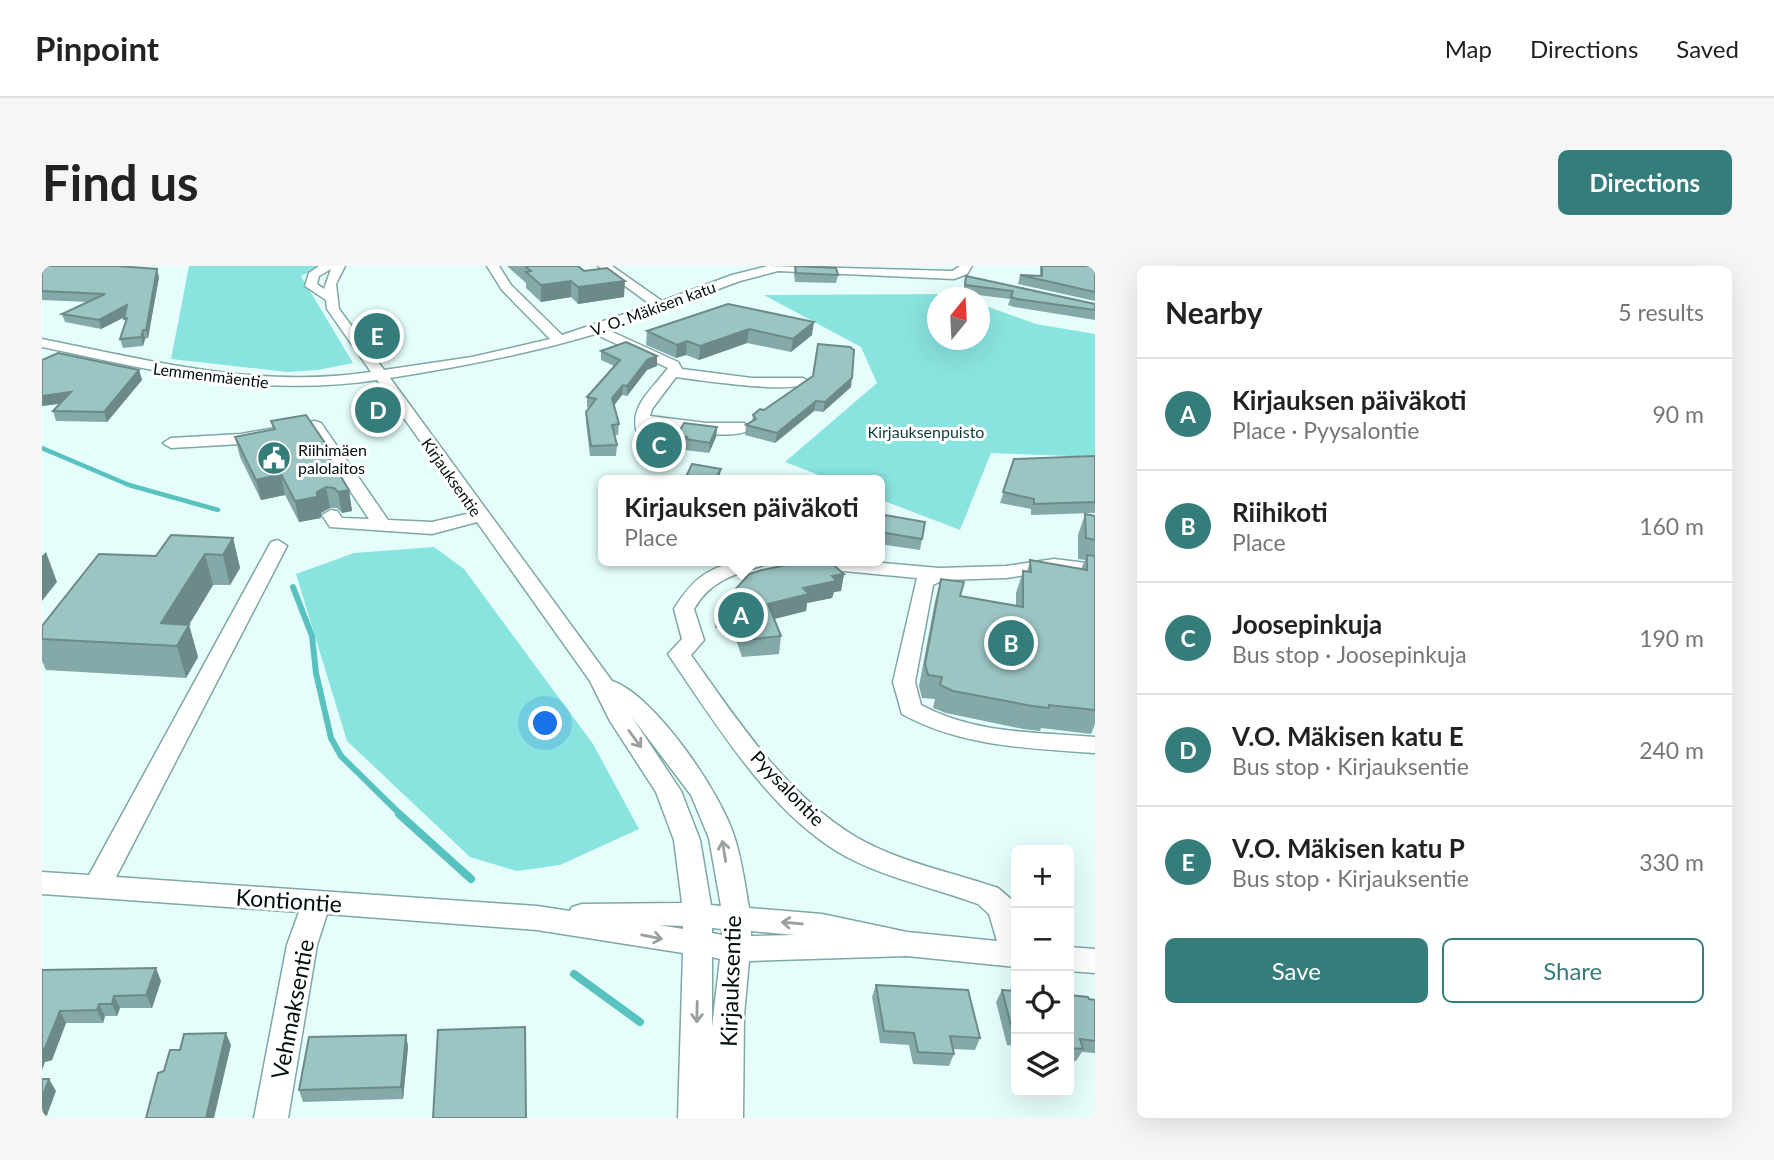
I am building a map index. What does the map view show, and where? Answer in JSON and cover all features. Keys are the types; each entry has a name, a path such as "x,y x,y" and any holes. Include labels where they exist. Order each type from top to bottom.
{"street":[{"name":"Kirjauksentie","path":"329,266 312,274 311,286 330,297 333,309 600,680 622,721 655,767 681,818 687,840 696,929 695,1118"},
{"path":"330,297 330,284 339,266"},
{"path":"493,266 506,287 560,341"},
{"path":"604,266 660,306"},
{"path":"954,275 963,271 966,266"},
{"name":"V. O. Mäkisen katu","path":"382,377 472,361 560,341 736,278 778,267 844,267 954,275 974,281"},
{"path":"596,329 668,362 675,368 644,409 641,420 651,449 663,456"},
{"name":"Lemmenmäentie","path":"42,343 155,368 239,380 304,384 382,377"},
{"path":"672,372 752,382 803,382"},
{"path":"641,420 707,428 744,428"},
{"path":"171,443 241,439 315,426 383,526"},
{"path":"331,515 337,523 432,527 481,516"},
{"path":"97,887 278,546"},
{"path":"854,566 939,574 1006,572 1054,565 1095,570"},
{"name":"Pyysalontie","path":"739,566 721,571 694,589 684,609 693,640 678,654 774,778 814,820 845,843 881,861 988,896 1002,908 1011,938"},
{"path":"939,574 924,582 904,682 910,709 930,722 974,734 1095,745"},
{"name":"Kirjauksentie","path":"600,680 640,712 702,792 722,838 736,934 728,1016 726,1118"},
{"name":"Kontiontie","path":"42,883 907,944 1011,954"},
{"name":"Vehmaksentie","path":"271,1118 302,945 317,902"},
{"path":"1074,959 1095,961"}],"green space":[{"path":"189,266 321,266 301,276 353,363 318,370 288,372 171,359"},
{"name":"Kirjauksenpuisto","path":"927,294 927,350 990,350 990,308 1036,324 1095,334 1095,457 991,453 960,530 885,501 885,475 819,475 785,462 877,383 861,347 764,295"},
{"path":"434,547 464,569 593,744 639,829 560,865 517,871 470,857 347,741 296,574 354,553"}],"building":[{"path":"42,266 157,269 146,330 143,330 141,337 120,339 127,318 124,319 127,305 99,320 62,314 105,294 42,291"},
{"path":"525,266 578,266 584,271 607,268 625,281 578,287 571,281 541,285 526,272 531,271"},
{"path":"795,266 836,268 838,275 796,273"},
{"path":"1042,266 1095,266 1095,292 1020,275 1042,276"},
{"path":"966,276 1095,304 1095,310 1017,299 1011,297 1013,291 965,285"},
{"path":"728,304 814,322 793,339 749,329 700,346 687,341 677,345 647,331"},
{"path":"626,342 657,356 647,360 627,386 623,385 612,398 619,424 612,425 617,445 591,446 586,412 596,399 587,397 620,360 601,351"},
{"path":"818,344 850,347 854,350 852,378 825,402 816,401 777,433 746,425 756,419 753,415 760,409 764,410 813,376"},
{"path":"58,353 139,370 104,412 53,411 71,392 42,396 42,360"},
{"path":"306,415 327,446 323,447 349,490 338,492 334,488 326,487 317,492 317,497 295,501 281,474 256,480 235,437 275,429 271,421"},
{"path":"684,423 717,427 710,443 677,435"},
{"path":"1095,456 1095,502 1034,504 1034,499 1003,492 1014,459"},
{"path":"692,464 721,469 717,475 687,475"},
{"path":"1085,514 1095,516 1095,540 1086,538"},
{"path":"885,515 925,522 922,539 885,533"},
{"path":"171,535 233,538 223,555 205,554 161,623 189,625 177,646 42,639 42,626 99,554 156,556"},
{"path":"1087,555 1095,556 1095,710 1032,706 953,691 940,685 942,677 928,675 925,664 941,579 964,582 960,596 1023,607 1023,571 1031,572 1030,560 1087,570"},
{"path":"782,566 835,566 844,574 832,576 836,581 803,588 809,594 768,604 781,636 745,640 733,609 717,610 749,574"},
{"path":"156,968 146,995 114,996 112,1004 99,1004 97,1010 60,1011 45,1048 42,1049 42,970"},
{"path":"876,985 968,990 980,1038 950,1036 954,1054 918,1052 914,1033 884,1031"},
{"path":"1002,990 1011,991 1011,1025"},
{"path":"1074,996 1095,1000 1095,1041 1080,1039 1083,1049 1074,1048"},
{"path":"525,1027 526,1118 433,1118 438,1030"},
{"path":"226,1033 206,1118 146,1118 158,1073 164,1071 170,1050 180,1050 184,1034"},
{"path":"406,1035 401,1087 299,1090 309,1037"},
{"path":"42,1079 49,1079 42,1098"}],"waterway":[{"path":"42,448 129,485 218,510"},
{"path":"293,587 312,636 316,673 331,738 341,756 401,815"},
{"path":"399,814 471,879"},
{"path":"574,974 640,1022"}],"place":[{"name":"V.O. Mäkisen katu P","path":"377,336"},
{"name":"V.O. Mäkisen katu E","path":"378,410"},
{"name":"Joosepinkuja","path":"659,445"},
{"name":"Riihimäen palolaitos","path":"274,458"},
{"name":"Kirjauksen päiväkoti","path":"741,615"},
{"name":"Riihikoti","path":"1011,643"}]}
